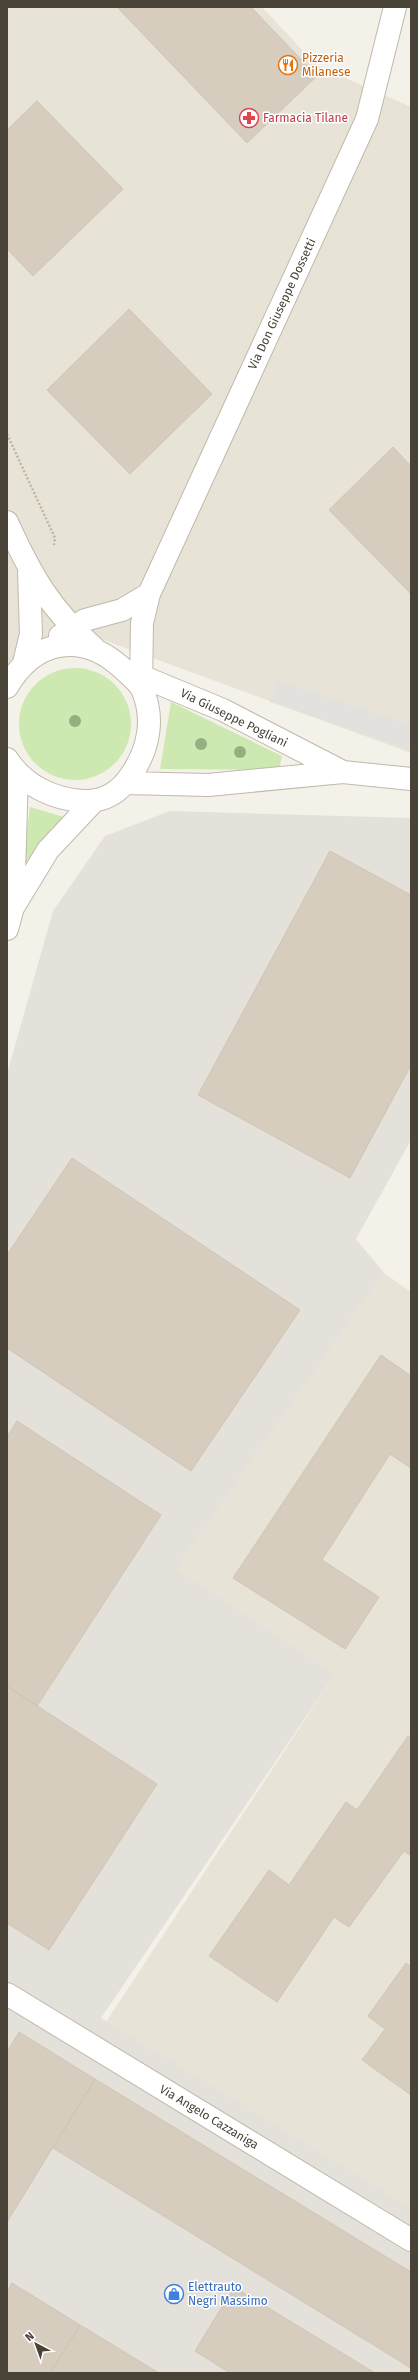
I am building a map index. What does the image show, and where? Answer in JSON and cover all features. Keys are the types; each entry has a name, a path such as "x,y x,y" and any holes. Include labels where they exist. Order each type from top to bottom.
{"street":[{"name":"Via Don Giuseppe Dossetti","path":"135,677 142,648 142,623 149,594 367,119 395,7"},
{"path":"7,522 29,569 55,609 78,624 94,648"},
{"path":"18,672 31,634 32,601 29,569"},
{"path":"18,672 78,624 122,610 149,594"},
{"path":"11,764 46,793 69,800 94,801 112,795 126,783 140,763 148,738 149,711 135,677 109,656 94,648 74,644 57,646 18,672"},
{"path":"142,648 167,686"},
{"name":"Via Giuseppe Pogliani","path":"135,677 167,686 223,710 342,772"},
{"path":"7,930 13,907 11,764"},
{"name":"Via Giuseppe Pogliani","path":"126,783 208,785 342,772 411,779"},
{"path":"13,907 48,850 94,801"},
{"name":"Via Angelo Cazzaniga","path":"7,1994 411,2240"}],"shaded area":[{"path":"7,7 262,7 316,65 411,107 411,753 93,636 7,665"},
{"path":"278,680 400,721 411,723 411,748 392,744 270,702"},
{"path":"170,811 411,818 411,1140 356,1239 384,1273 177,1568 335,1674 101,2018 411,2208 411,2373 7,2373 7,1074 53,911 105,836"},
{"path":"384,1273 411,1292 411,2211 100,2031 335,1674 177,1568"}],"green space":[{"path":"75,668 96,672 114,685 127,703 131,724 127,745 114,763 96,776 75,780 54,776 36,763 23,745 19,724 23,703 36,685 54,672"},
{"path":"171,702 282,756 279,770 160,769"},
{"path":"30,807 64,817 43,840 22,867"}],"building":[{"path":"117,7 251,7 317,76 247,143"},
{"path":"37,101 123,189 33,276 7,249 7,130"},
{"path":"129,309 212,394 130,474 47,390"},
{"path":"393,447 411,466 411,594 329,510"},
{"path":"330,851 411,895 411,1065 350,1178 198,1095"},
{"path":"72,1158 300,1310 191,1471 7,1348 7,1255"},
{"path":"381,1355 411,1376 411,1468 390,1454 322,1560 379,1597 345,1649 233,1578"},
{"path":"17,1421 161,1515 37,1706 7,1686 7,1437"},
{"path":"7,1686 157,1784 49,1950 7,1923"},
{"path":"408,1736 411,1738 411,1856 404,1851 349,1927 334,1917 277,2002 209,1956 269,1870 289,1885 346,1802 357,1810"},
{"path":"406,1963 411,1967 411,2095 362,2060 385,2029 368,2016"},
{"path":"19,2032 95,2079 7,2222 7,2052"},
{"path":"95,2079 411,2272 411,2368 53,2148"},
{"path":"12,2283 80,2325 50,2373 7,2373 7,2292"},
{"path":"234,2287 375,2373 230,2373 195,2351"},
{"path":"80,2325 159,2373 50,2373"}],"place":[{"name":"Pizzeria Milanese","path":"288,65"},
{"name":"Farmacia Tilane","path":"249,118"},
{"name":"Elettrauto Negri Massimo","path":"174,2294"}]}
